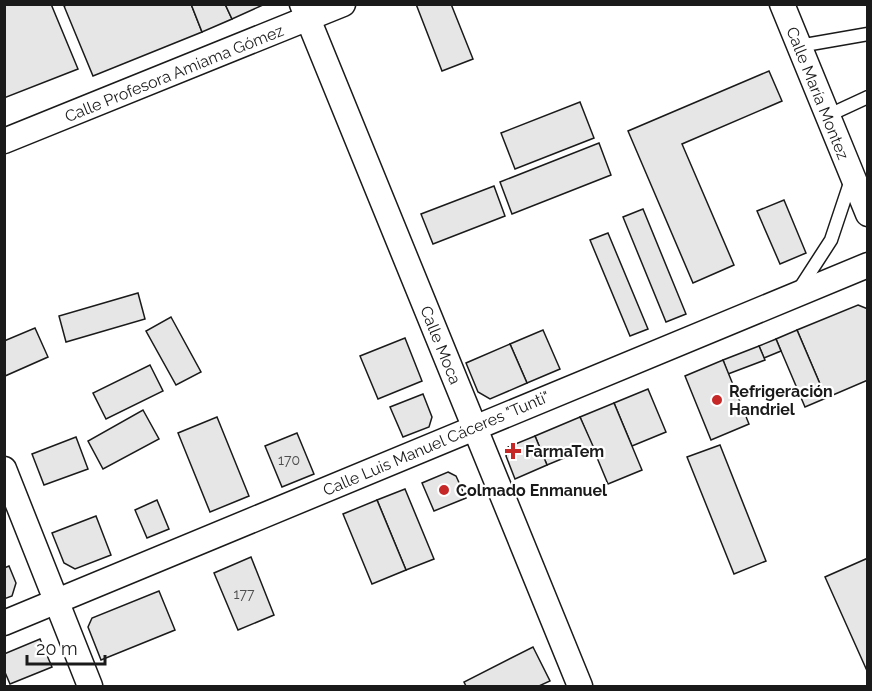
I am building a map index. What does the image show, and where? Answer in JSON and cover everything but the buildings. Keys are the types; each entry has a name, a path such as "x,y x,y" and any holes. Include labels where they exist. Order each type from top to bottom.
{"street":[{"name":"Calle Profesora Amiama Gómez","path":"4,141 305,12 343,4"},
{"name":"Calle María Montez","path":"782,4 867,214"},
{"name":"Calle Moca","path":"305,12 580,687"},
{"name":"Calle Luis Manuel Cáceres \"Tunti\"","path":"4,623 867,264"},
{"path":"4,469 90,687"}],"lane":[{"path":"799,46 867,34"},
{"path":"827,116 867,97"},
{"path":"796,294 831,240 852,176"}],"place":[{"name":"Refrigeración Handriel","path":"717,400"},
{"name":"FarmaTem","path":"513,451"},
{"name":"Colmado Enmanuel","path":"444,490"}]}
